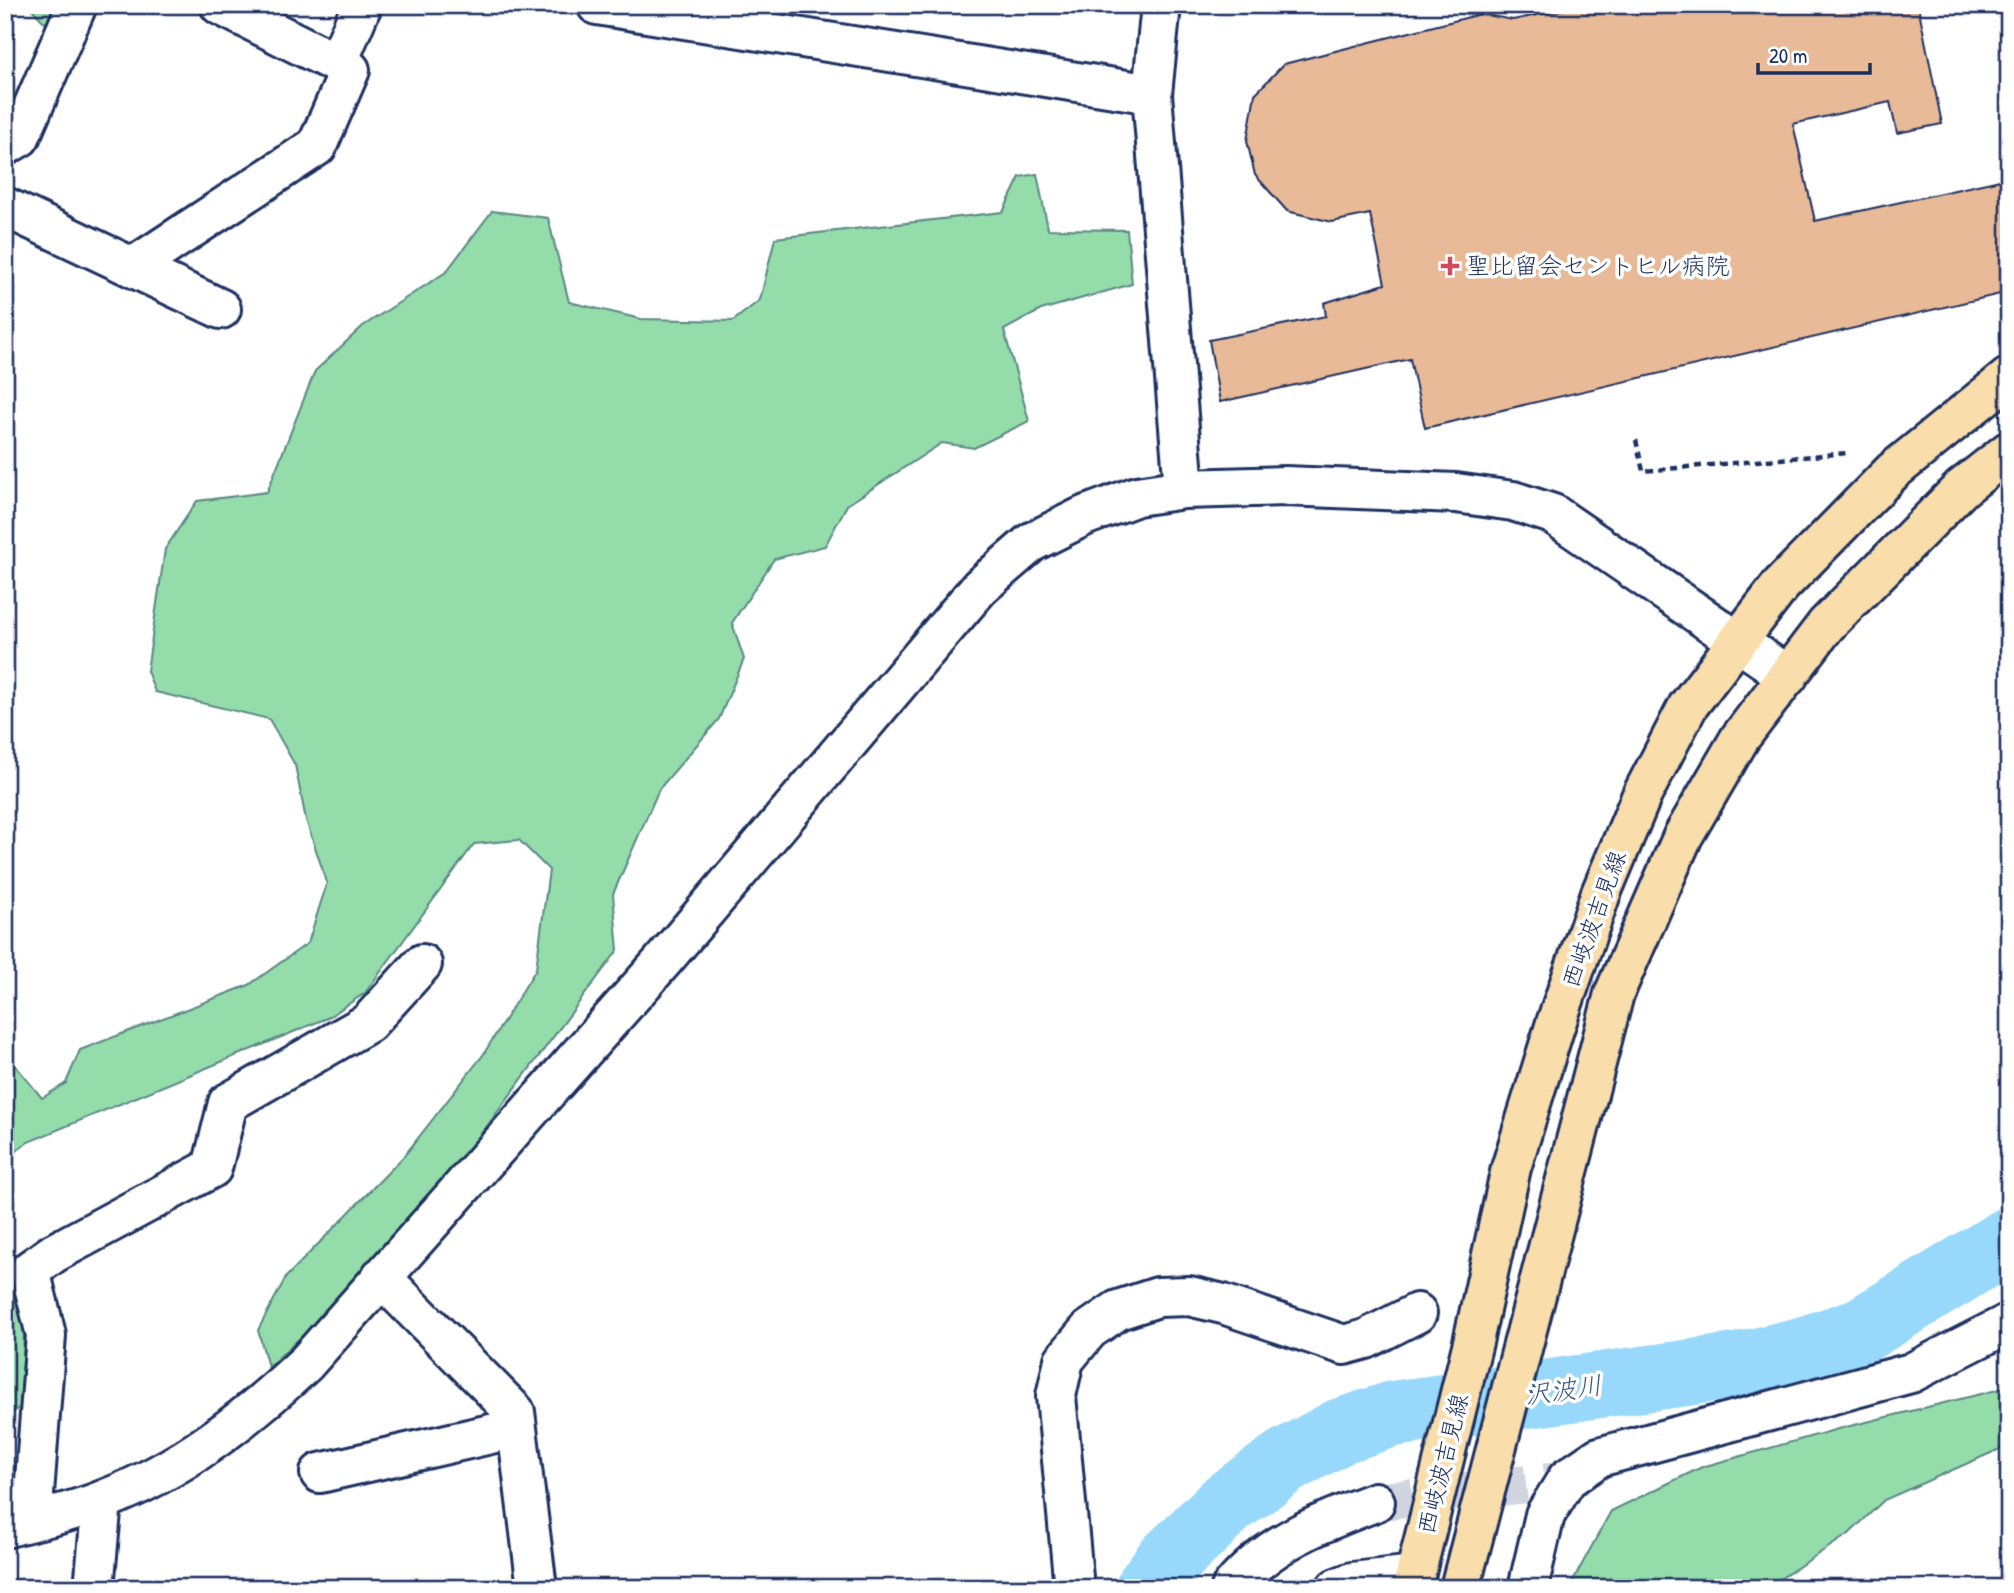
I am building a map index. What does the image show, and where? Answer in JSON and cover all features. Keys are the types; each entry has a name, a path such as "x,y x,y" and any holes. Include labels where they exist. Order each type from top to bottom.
{"main road":[{"name":"西岐波吉見線","path":"1414,1582 1473,1342 1511,1168 1555,1026 1601,893 1642,795 1688,706 1781,584 1893,471 2009,377"},
{"name":"西岐波吉見線","path":"1460,1588 1614,993 1683,836 1740,738 1826,625 1962,488 2009,451"}],"street":[{"path":"5,146 20,137 77,5"},
{"path":"133,267 317,146 349,70 220,5"},
{"path":"337,64 362,5"},
{"path":"597,5 1152,94"},
{"path":"1161,5 1152,94 1184,489"},
{"path":"5,206 221,309"},
{"path":"422,964 368,1023 228,1103 212,1168 54,1253 30,1270 46,1335 19,1524 102,1501 168,1471 221,1437 306,1363 662,962 980,587 1032,542 1084,516 1137,496 1184,489 1286,486 1456,493 1513,501 1553,514 1596,541 1788,676"},
{"path":"381,1277 515,1412 537,1588"},
{"path":"1074,1588 1056,1396 1064,1360 1089,1330 1118,1310 1158,1297 1189,1296 1223,1304 1344,1345 1366,1339 1417,1313"},
{"path":"1528,1588 1545,1515 1567,1479 1599,1457 1911,1373 2009,1323"},
{"path":"320,1473 517,1428"},
{"path":"94,1588 102,1501"},
{"path":"1231,1588 1240,1577 1300,1531 1375,1502"},
{"path":"1336,1588 1352,1583 1414,1582"}],"path":[{"path":"1636,440 1643,471 1847,453"}],"green space":[{"path":"28,5 55,5 46,24"},
{"path":"1037,174 1048,229 1127,230 1132,284 1041,310 1004,330 1029,421 974,448 942,443 847,505 825,546 774,559 732,623 744,659 719,719 659,789 613,894 618,950 484,1130 351,1292 268,1367 258,1330 286,1277 404,1156 483,1055 536,969 549,870 519,840 474,844 365,993 327,1018 28,1142 5,1160 5,1053 42,1098 66,1083 80,1050 249,985 308,943 327,883 306,820 295,765 269,719 155,692 147,671 165,549 197,501 267,492 315,371 363,326 446,272 492,211 548,218 569,302 641,319 733,321 760,300 775,238 1003,212 1020,177"},
{"path":"5,1241 19,1284 24,1342 20,1407 5,1419"},
{"path":"2009,1387 2009,1445 1884,1500 1849,1534 1766,1588 1569,1588 1611,1511 1702,1467 1838,1429"}],"water":[{"path":"1167,1562 1165,1588 1145,1588"}],"building":[{"path":"1584,5 1841,5 1872,11 1918,5 1942,124 1897,133 1890,102 1793,124 1815,221 2009,178 2009,292 1425,428 1410,359 1220,402 1209,340 1326,316 1324,303 1385,284 1370,214 1332,222 1287,211 1255,175 1247,141 1255,94 1284,64 1481,14 1513,20"}],"waterway":[{"name":"沢波川","path":"1148,1588 1167,1562 1229,1502 1286,1461 1341,1431 1393,1414 1736,1366 1805,1349 1862,1330 2009,1240"}],"tunnel":[{"path":"1375,1502 1567,1479"}],"place":[{"name":"聖比留会セントヒル病院","path":"1450,266"}]}
